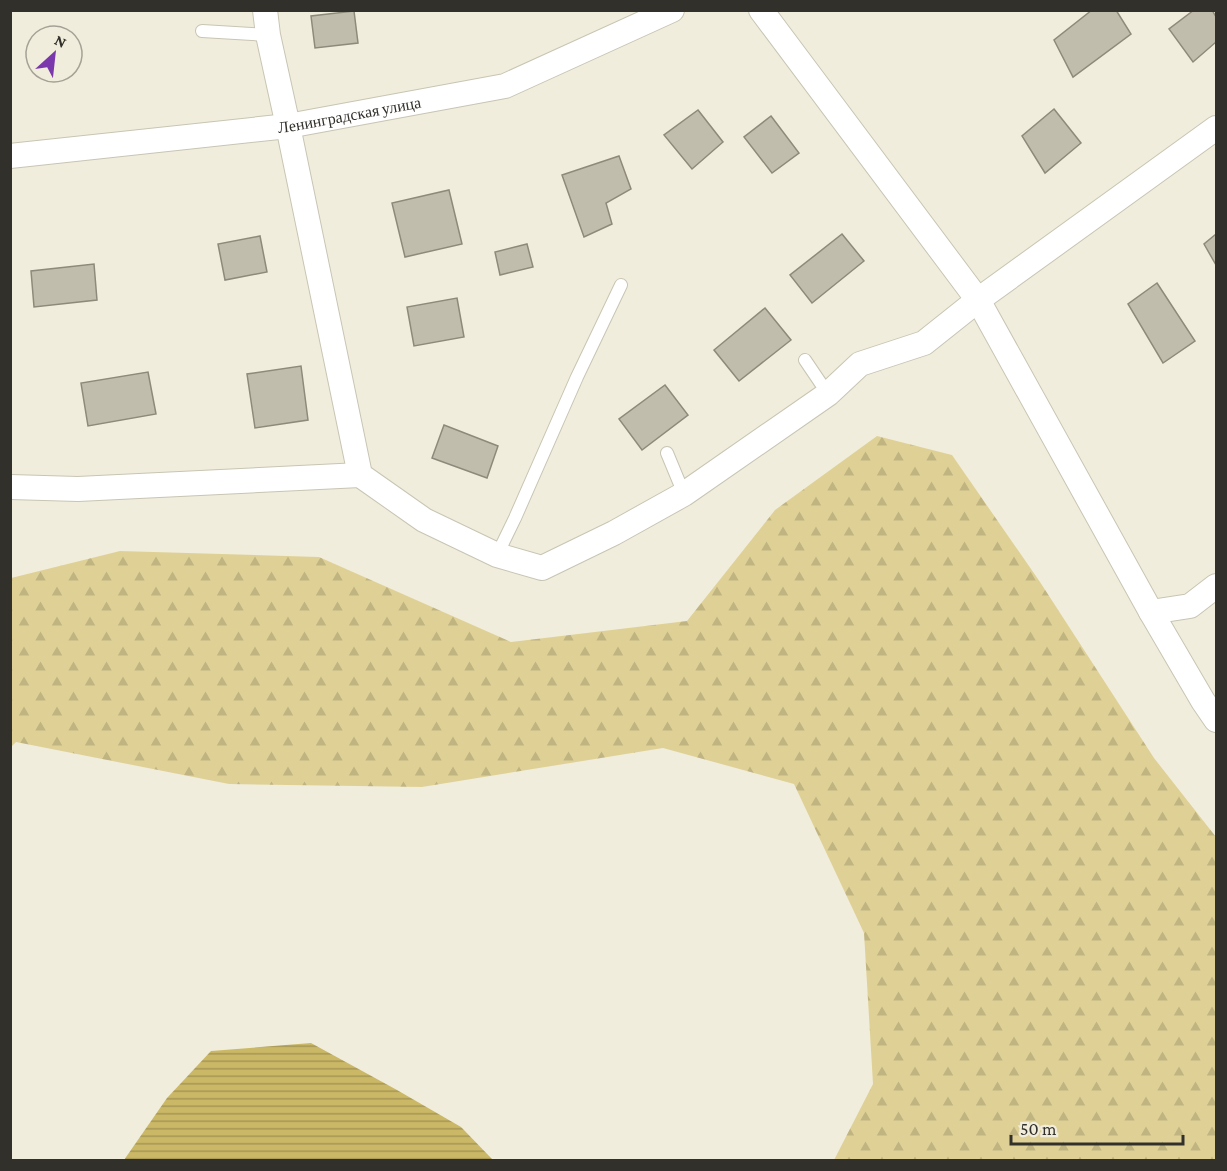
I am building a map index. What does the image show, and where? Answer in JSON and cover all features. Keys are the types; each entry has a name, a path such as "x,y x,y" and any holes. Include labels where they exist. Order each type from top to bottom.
{"street":[{"path":"265,10 268,35 360,475"},
{"name":"Ленинградская улица","path":"10,156 288,126 505,86 672,10"},
{"path":"761,10 978,300 1151,612 1216,720"},
{"path":"10,487 78,489 360,475 424,520 497,555 542,568 614,534 684,494 828,394 860,364 924,343 978,300 1216,128"},
{"path":"1151,612 1190,606 1216,586"}],"lane":[{"path":"202,31 268,35"},
{"path":"497,555 621,285"},
{"path":"805,360 828,394"},
{"path":"667,453 684,494"}],"green space":[{"path":"877,436 952,455 1040,582 1154,758 1216,837 1216,1160 834,1160 873,1084 864,933 794,784 663,748 422,787 229,784 16,742 11,747 11,578 120,551 319,557 511,642 687,621 775,510"}],"shaded area":[{"path":"311,1043 461,1127 493,1160 124,1160 167,1098 211,1051"}],"building":[{"path":"1092,10 1116,10 1131,34 1073,77 1054,40"},
{"path":"1194,10 1212,10 1216,17 1216,42 1193,62 1169,29"},
{"path":"354,11 358,43 315,48 311,16"},
{"path":"1054,109 1081,143 1045,173 1022,136"},
{"path":"698,110 723,142 692,169 664,135"},
{"path":"771,116 799,153 772,173 744,137"},
{"path":"619,156 631,189 606,203 612,224 584,237 562,175"},
{"path":"449,190 462,244 405,257 392,203"},
{"path":"842,234 864,261 812,303 790,275"},
{"path":"1216,234 1216,265 1204,244"},
{"path":"260,236 267,272 225,280 218,244"},
{"path":"527,244 533,267 500,275 495,252"},
{"path":"94,264 97,300 34,307 31,271"},
{"path":"1157,283 1195,341 1163,363 1128,304"},
{"path":"457,298 464,337 414,346 407,307"},
{"path":"765,308 791,340 739,381 714,350"},
{"path":"301,366 308,420 255,428 247,374"},
{"path":"148,372 156,414 88,426 81,383"},
{"path":"665,385 688,415 642,450 619,419"},
{"path":"444,425 498,446 487,478 432,458"}]}
